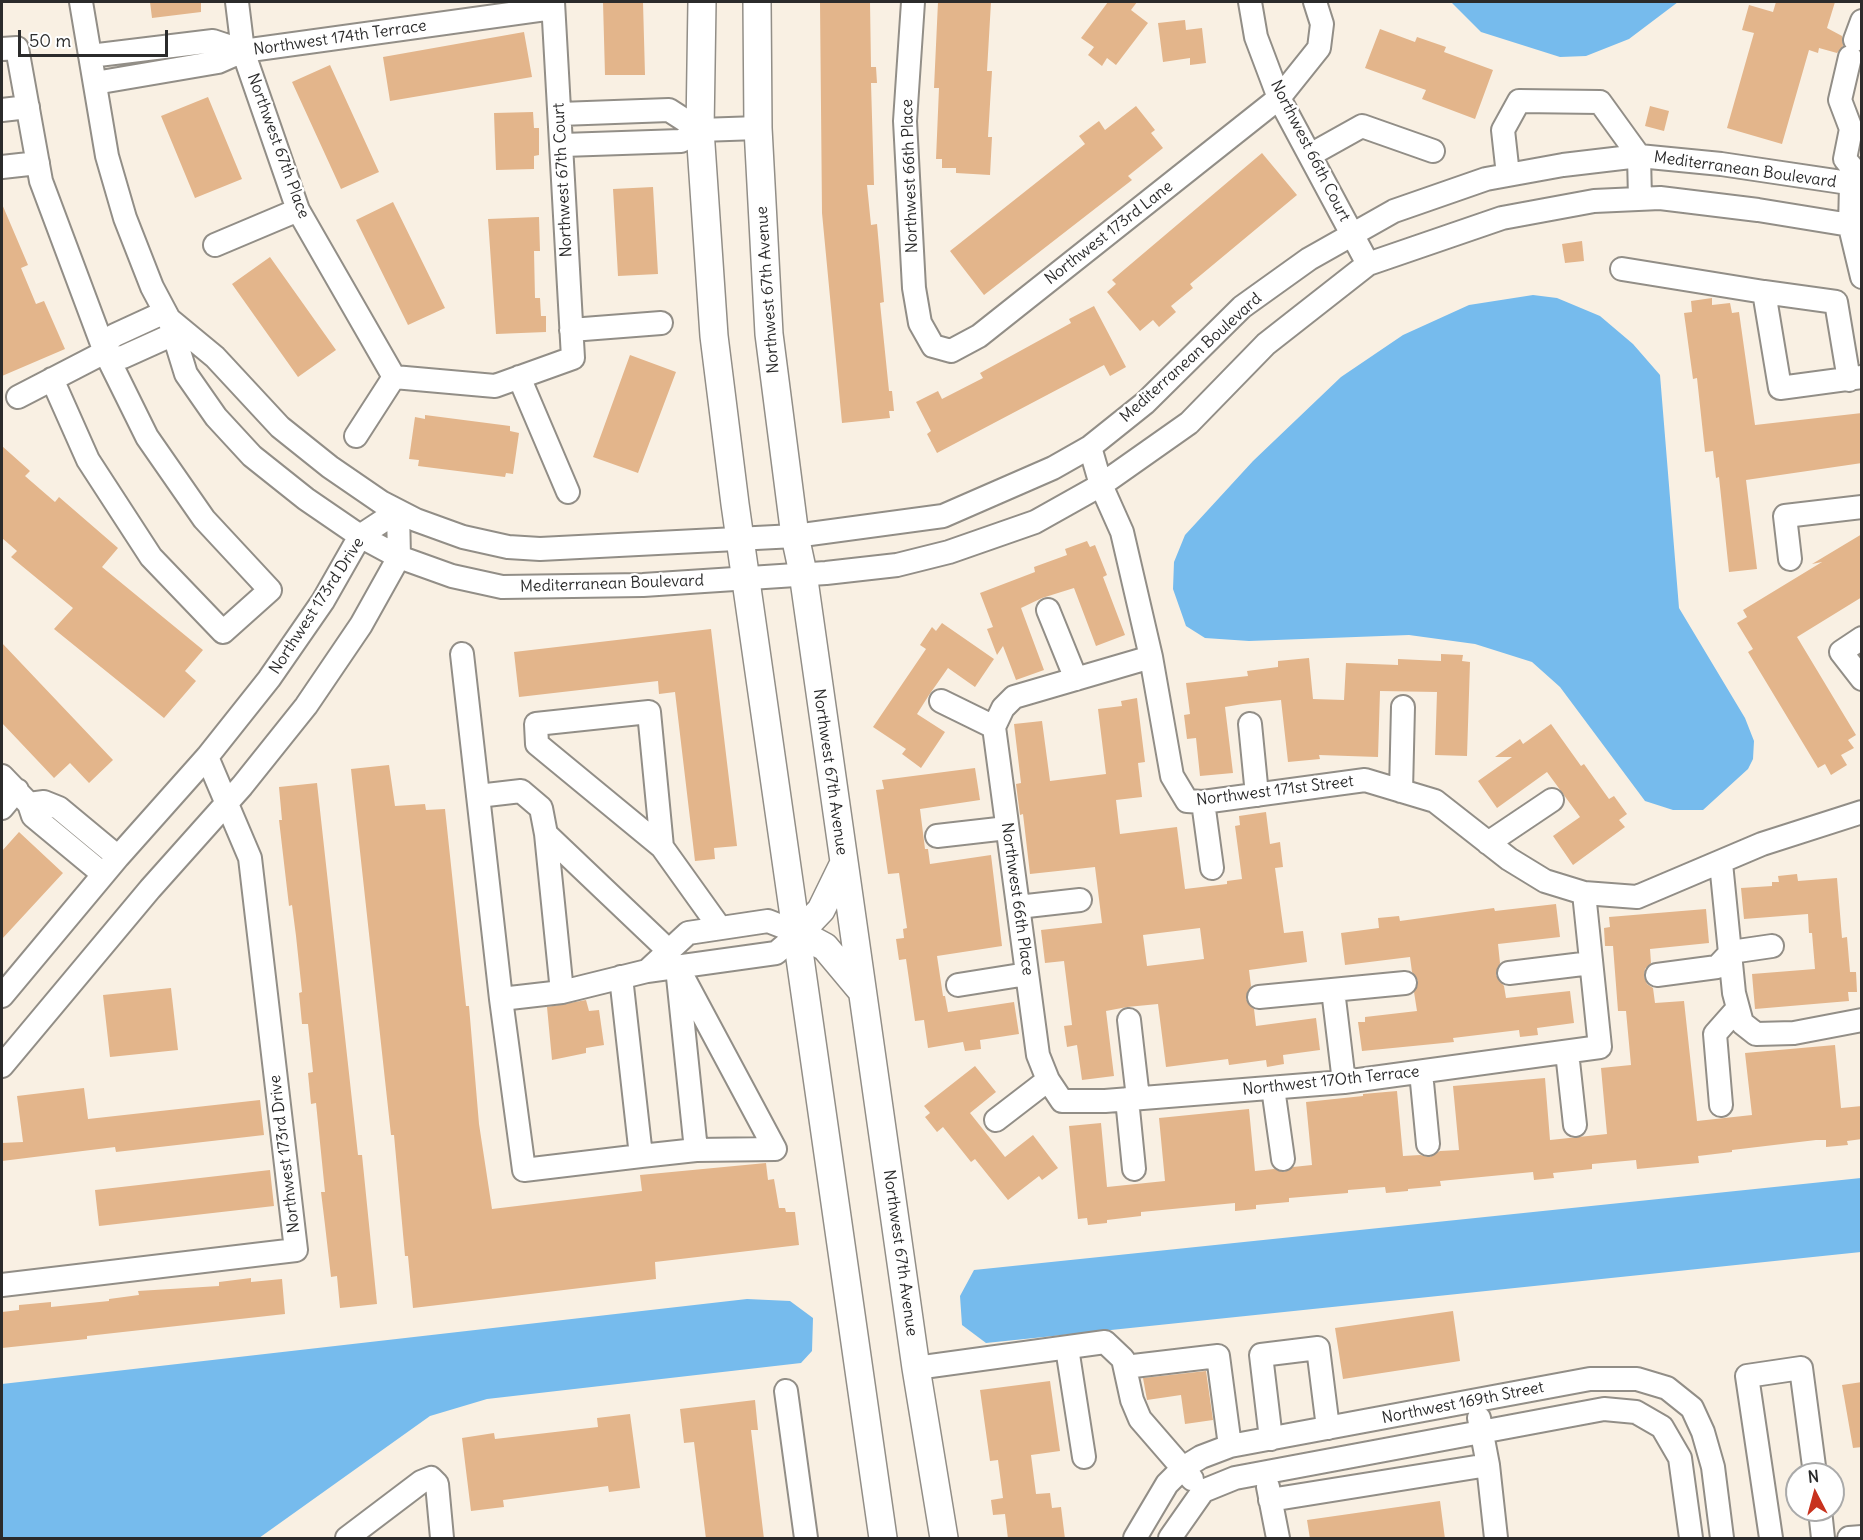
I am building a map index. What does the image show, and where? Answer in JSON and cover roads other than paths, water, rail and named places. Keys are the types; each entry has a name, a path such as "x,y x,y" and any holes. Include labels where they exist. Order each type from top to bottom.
{"main road":[{"path":"702,2 700,130 714,336 884,1539"},
{"name":"Northwest 67th Avenue","path":"757,2 758,128 769,333 795,536 803,573 916,1368 944,1539"},
{"path":"799,933 821,910 843,865"},
{"path":"799,933 825,946 862,991"}],"street":[{"path":"81,2 107,156 125,218 152,287 169,321 123,357 115,358 105,352"},
{"name":"Northwest 67th Place","path":"237,2 243,51 298,210 394,377"},
{"name":"Northwest 66th Place","path":"913,2 905,121 914,288 920,323 933,346"},
{"name":"Northwest 66th Court","path":"1250,2 1256,37 1279,98 1368,264"},
{"name":"Northwest 173rd Lane","path":"933,346 951,351 979,336 1279,98 1319,48 1323,24 1315,2"},
{"name":"Northwest 174th Terrace","path":"95,83 218,62 243,51 553,5"},
{"name":"Northwest 67th Court","path":"519,377 573,358 553,5"},
{"path":"1856,39 1840,100 1856,130 1845,159 1857,177 1856,227 1862,277"},
{"path":"90,56 213,41 243,51"},
{"path":"2,49 17,48 41,181 105,352 147,437 204,519 270,590 223,632 151,557 88,460 52,379"},
{"path":"1508,176 1503,130 1520,101 1600,102 1639,156 1640,199"},
{"path":"2,110 27,107"},
{"path":"560,114 669,110 700,130"},
{"path":"1310,155 1362,126 1433,151"},
{"path":"562,145 681,141 700,130 758,128"},
{"name":"Mediterranean Boulevard","path":"169,321 215,357 280,427 330,467 398,511 464,537 508,548 607,546 795,536 943,516 997,494 1090,447 1145,403 1242,307 1309,259 1394,211 1486,179 1639,156 1857,177"},
{"path":"2,167 38,163"},
{"name":"Mediterranean Boulevard","path":"169,321 186,374 216,417 252,456 306,499 360,536 399,557 452,576 502,587 643,585 826,573 897,565 1035,522 1101,486 1189,423 1266,344 1368,264 1502,218 1594,201 1660,198 1758,210 1856,227"},
{"path":"214,245 298,210"},
{"path":"1622,269 1836,302 1855,378 1780,388 1764,292"},
{"path":"571,330 661,322"},
{"path":"18,397 105,352"},
{"path":"356,436 394,377 495,386 519,377 568,492"},
{"path":"941,701 994,727 1003,708 1014,697 1151,657 1122,532 1101,486 1090,447"},
{"path":"1790,559 1785,516 1862,507"},
{"path":"2,1066 227,803 306,706 361,625 399,557 398,511"},
{"name":"Northwest 173rd Drive","path":"2,996 111,866 207,757 269,679 323,601 360,536 398,511"},
{"path":"924,519 931,556"},
{"path":"1048,610 1076,679"},
{"path":"1862,638 1841,652 1862,679"},
{"path":"462,654 501,999 524,1170 696,1150 775,1149 673,958 546,834"},
{"name":"Northwest 171st Street","path":"1151,657 1172,776 1188,801 1203,802 1365,780 1435,801 1509,859 1545,880 1584,893 1637,897 1762,844 1862,812"},
{"path":"1401,791 1403,707"},
{"path":"662,847 649,712 536,724 537,744 662,847 720,928"},
{"path":"1250,724 1257,795"},
{"name":"Northwest 66th Place","path":"994,727 1038,1055 1048,1080 1062,1101"},
{"name":"Northwest 173rd Drive","path":"2,1286 296,1250 250,858 207,757"},
{"path":"16,790 33,816 52,832 111,866"},
{"path":"16,790 67,815 98,841 111,866"},
{"path":"2,808 16,790"},
{"path":"478,796 521,791 541,808 546,834 562,992"},
{"path":"1488,843 1552,800"},
{"path":"1203,802 1212,868"},
{"path":"52,832 67,815"},
{"path":"937,836 1008,828"},
{"path":"1721,863 1734,993 1742,1023 1756,1034 1794,1033 1861,1020 1862,1026"},
{"path":"1509,973 1591,963 1584,893"},
{"path":"1018,907 1080,900"},
{"path":"501,999 562,992 647,971 673,958 776,953 799,933 768,921 688,933 673,958 696,1150"},
{"path":"1658,975 1717,967 1731,952 1772,946"},
{"name":"Northwest 17Oth Terrace","path":"1062,1101 1132,1099 1344,1082 1600,1047 1591,963"},
{"path":"958,985 1027,974"},
{"path":"621,977 641,1156"},
{"path":"1259,997 1406,983"},
{"path":"1333,990 1344,1082"},
{"path":"1721,1105 1715,1034 1738,1008"},
{"path":"1129,1020 1134,1169"},
{"path":"1567,1052 1575,1125"},
{"path":"1421,1072 1428,1144"},
{"path":"996,1120 1048,1080"},
{"path":"1274,1088 1282,1159"},
{"path":"916,1368 1105,1342 1123,1359 1132,1400 1140,1419 1203,1491 1170,1539"},
{"path":"1067,1348 1084,1457"},
{"path":"1278,1539 1265,1471 1266,1440 1261,1356 1318,1348 1328,1428"},
{"path":"1125,1367 1218,1356 1230,1446"},
{"path":"1771,1539 1747,1376 1801,1368 1813,1462"},
{"name":"Northwest 169th Street","path":"1135,1539 1167,1484 1183,1467 1202,1456 1230,1446 1590,1379 1636,1379 1667,1388 1692,1408 1703,1431 1713,1467 1722,1539"},
{"path":"786,1391 806,1539"},
{"path":"1475,1400 1488,1465 1496,1539"},
{"name":"Northwest 169th Street","path":"1203,1491 1234,1478 1265,1471 1604,1409 1636,1413 1662,1427 1680,1458 1691,1539"},
{"path":"1270,1500 1488,1465"},
{"path":"347,1539 421,1482 431,1478 437,1484 442,1539"},
{"path":"1821,1522 1823,1539"},
{"path":"1849,1539 1862,1537"}],"water":[{"path":"1451,2 1678,2 1629,39 1586,56 1560,57 1481,32"},
{"path":"1533,295 1557,298 1600,316 1633,344 1660,375 1679,608 1745,718 1754,741 1753,759 1748,769 1703,810 1673,810 1645,801 1560,687 1532,662 1475,644 1409,635 1249,641 1205,638 1186,626 1173,589 1174,562 1185,535 1253,461 1341,377 1403,335 1469,305"},
{"path":"1861,1178 1861,1252 986,1343 962,1325 960,1296 974,1270"},
{"path":"747,1299 790,1301 813,1318 812,1351 801,1363 487,1399 430,1416 259,1538 2,1538 2,1384"}]}
